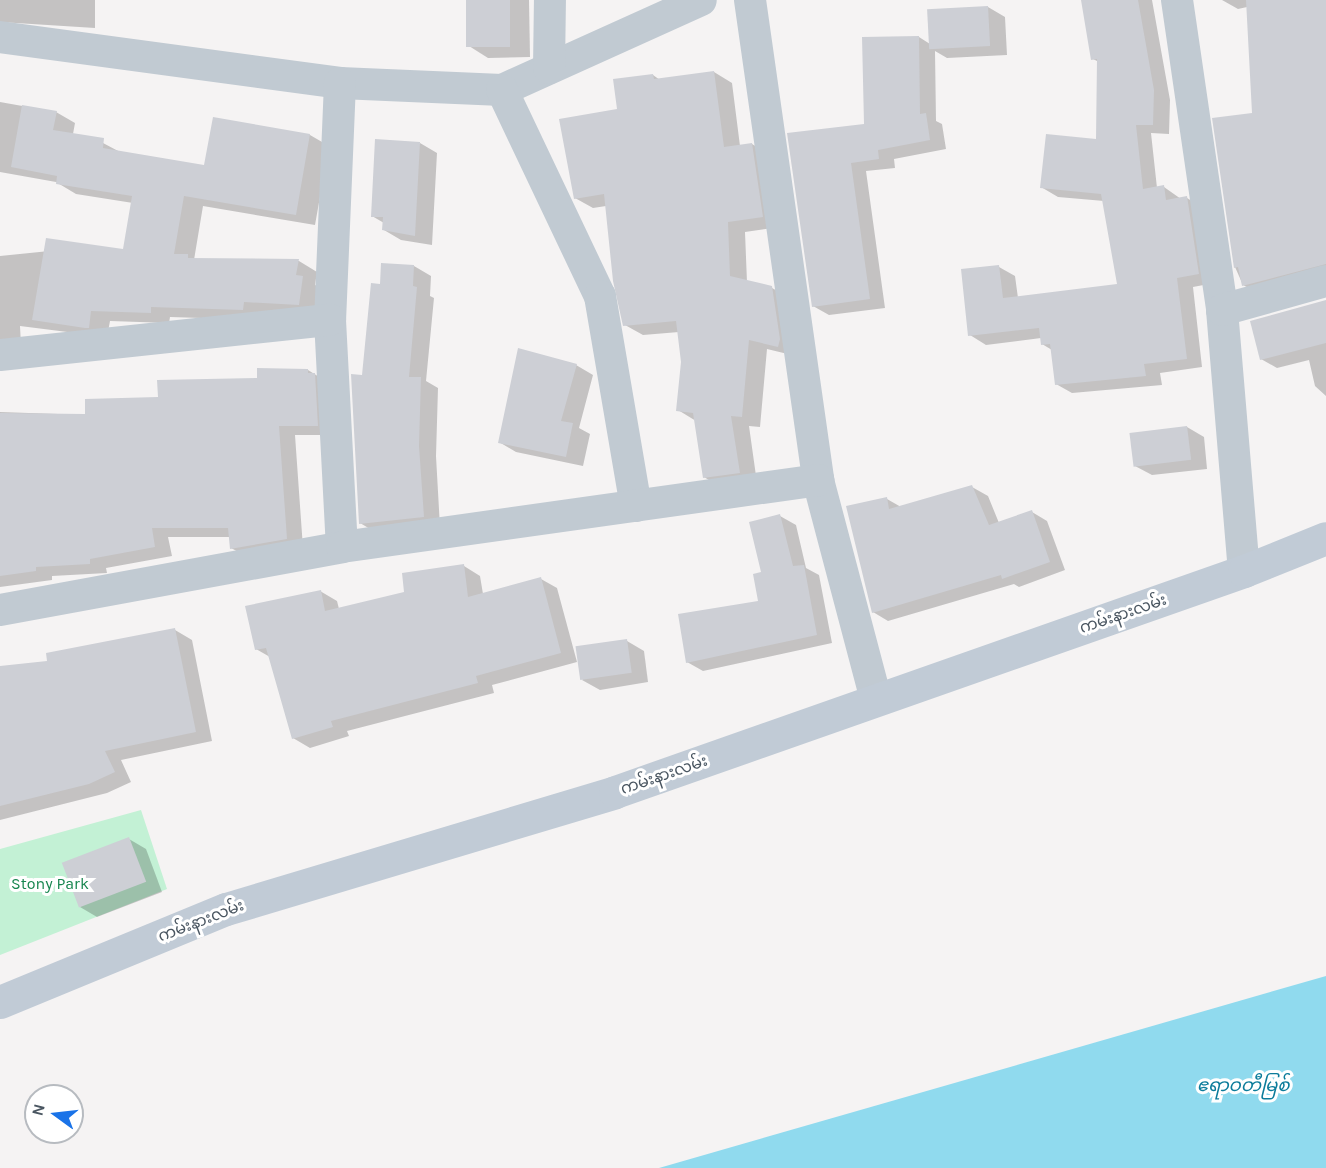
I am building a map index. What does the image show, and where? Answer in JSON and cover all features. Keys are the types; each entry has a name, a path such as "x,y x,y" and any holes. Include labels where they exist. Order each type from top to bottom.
{"street":[{"path":"549,68 550,0"},
{"path":"0,37 340,83 502,90 701,0"},
{"path":"750,0 818,480 876,700"},
{"path":"1177,0 1222,310 1244,572"},
{"path":"340,83 330,320 342,547"},
{"path":"502,90 600,296 636,506"},
{"path":"1222,310 1326,281"},
{"path":"0,355 330,320"},
{"path":"0,610 342,547 818,480"},
{"name":"ကမ်းနားလမ်း","path":"0,1002 226,909 615,792 1244,572 1326,538"}],"green space":[{"name":"Stony Park","path":"141,810 167,889 0,955 0,849"}],"water":[{"name":"ဧရာဝတီမြစ်","path":"1326,976 1326,1168 659,1168"}],"building":[{"path":"466,0 510,0 510,47 466,47"},
{"path":"1081,0 1138,0 1154,90 1153,125 1136,125 1143,189 1164,185 1166,200 1187,196 1199,274 1177,278 1187,359 1144,364 1146,376 1055,385 1050,344 1041,345 1039,328 968,336 961,269 999,265 1003,298 1117,284 1101,194 1040,188 1046,134 1096,139 1097,59 1091,60"},
{"path":"1246,0 1326,0 1326,264 1242,286 1238,267 1234,268 1212,118 1252,113"},
{"path":"988,6 990,46 929,49 927,9"},
{"path":"919,36 920,114 926,113 930,140 878,150 879,159 851,163 870,299 812,307 787,133 864,124 862,37"},
{"path":"714,71 724,147 752,143 763,217 728,222 730,276 772,286 780,339 778,347 749,340 742,417 731,416 740,473 703,478 693,413 676,411 681,362 676,321 623,326 613,281 604,194 574,199 559,119 617,109 613,79 653,74 654,79"},
{"path":"22,105 57,111 53,130 104,138 103,148 204,165 213,117 310,134 296,215 184,196 174,254 188,254 188,258 299,259 296,275 303,276 299,305 244,302 243,310 151,307 151,313 91,311 89,328 32,320 46,238 123,249 132,196 56,184 57,176 11,167"},
{"path":"375,139 420,142 415,236 382,230 383,217 371,217"},
{"path":"381,263 414,265 413,286 417,287 409,377 421,377 419,446 424,517 359,524 351,374 362,375 371,283 380,284"},
{"path":"1326,300 1326,343 1260,360 1250,321"},
{"path":"518,348 577,364 561,421 573,423 566,457 498,443"},
{"path":"257,368 308,369 308,373 315,373 318,426 279,426 287,539 230,549 228,528 152,528 155,547 90,559 90,564 36,567 36,571 0,576 0,413 85,414 85,399 158,397 157,380 257,378"},
{"path":"1187,426 1191,460 1134,467 1129,433"},
{"path":"972,485 989,525 1032,510 1050,562 1002,579 1001,575 872,613 846,506 887,497 889,509"},
{"path":"780,514 793,566 804,565 817,635 686,663 678,614 758,601 753,574 761,572 749,522"},
{"path":"464,564 468,597 541,577 561,653 476,676 478,683 331,721 333,727 292,739 266,648 255,650 245,606 321,590 325,611 404,592 402,573"},
{"path":"175,628 196,732 105,751 115,772 89,784 0,806 0,666 47,661 46,653"},
{"path":"627,639 632,673 580,680 576,646"},
{"path":"129,837 146,882 79,908 62,863"}]}
